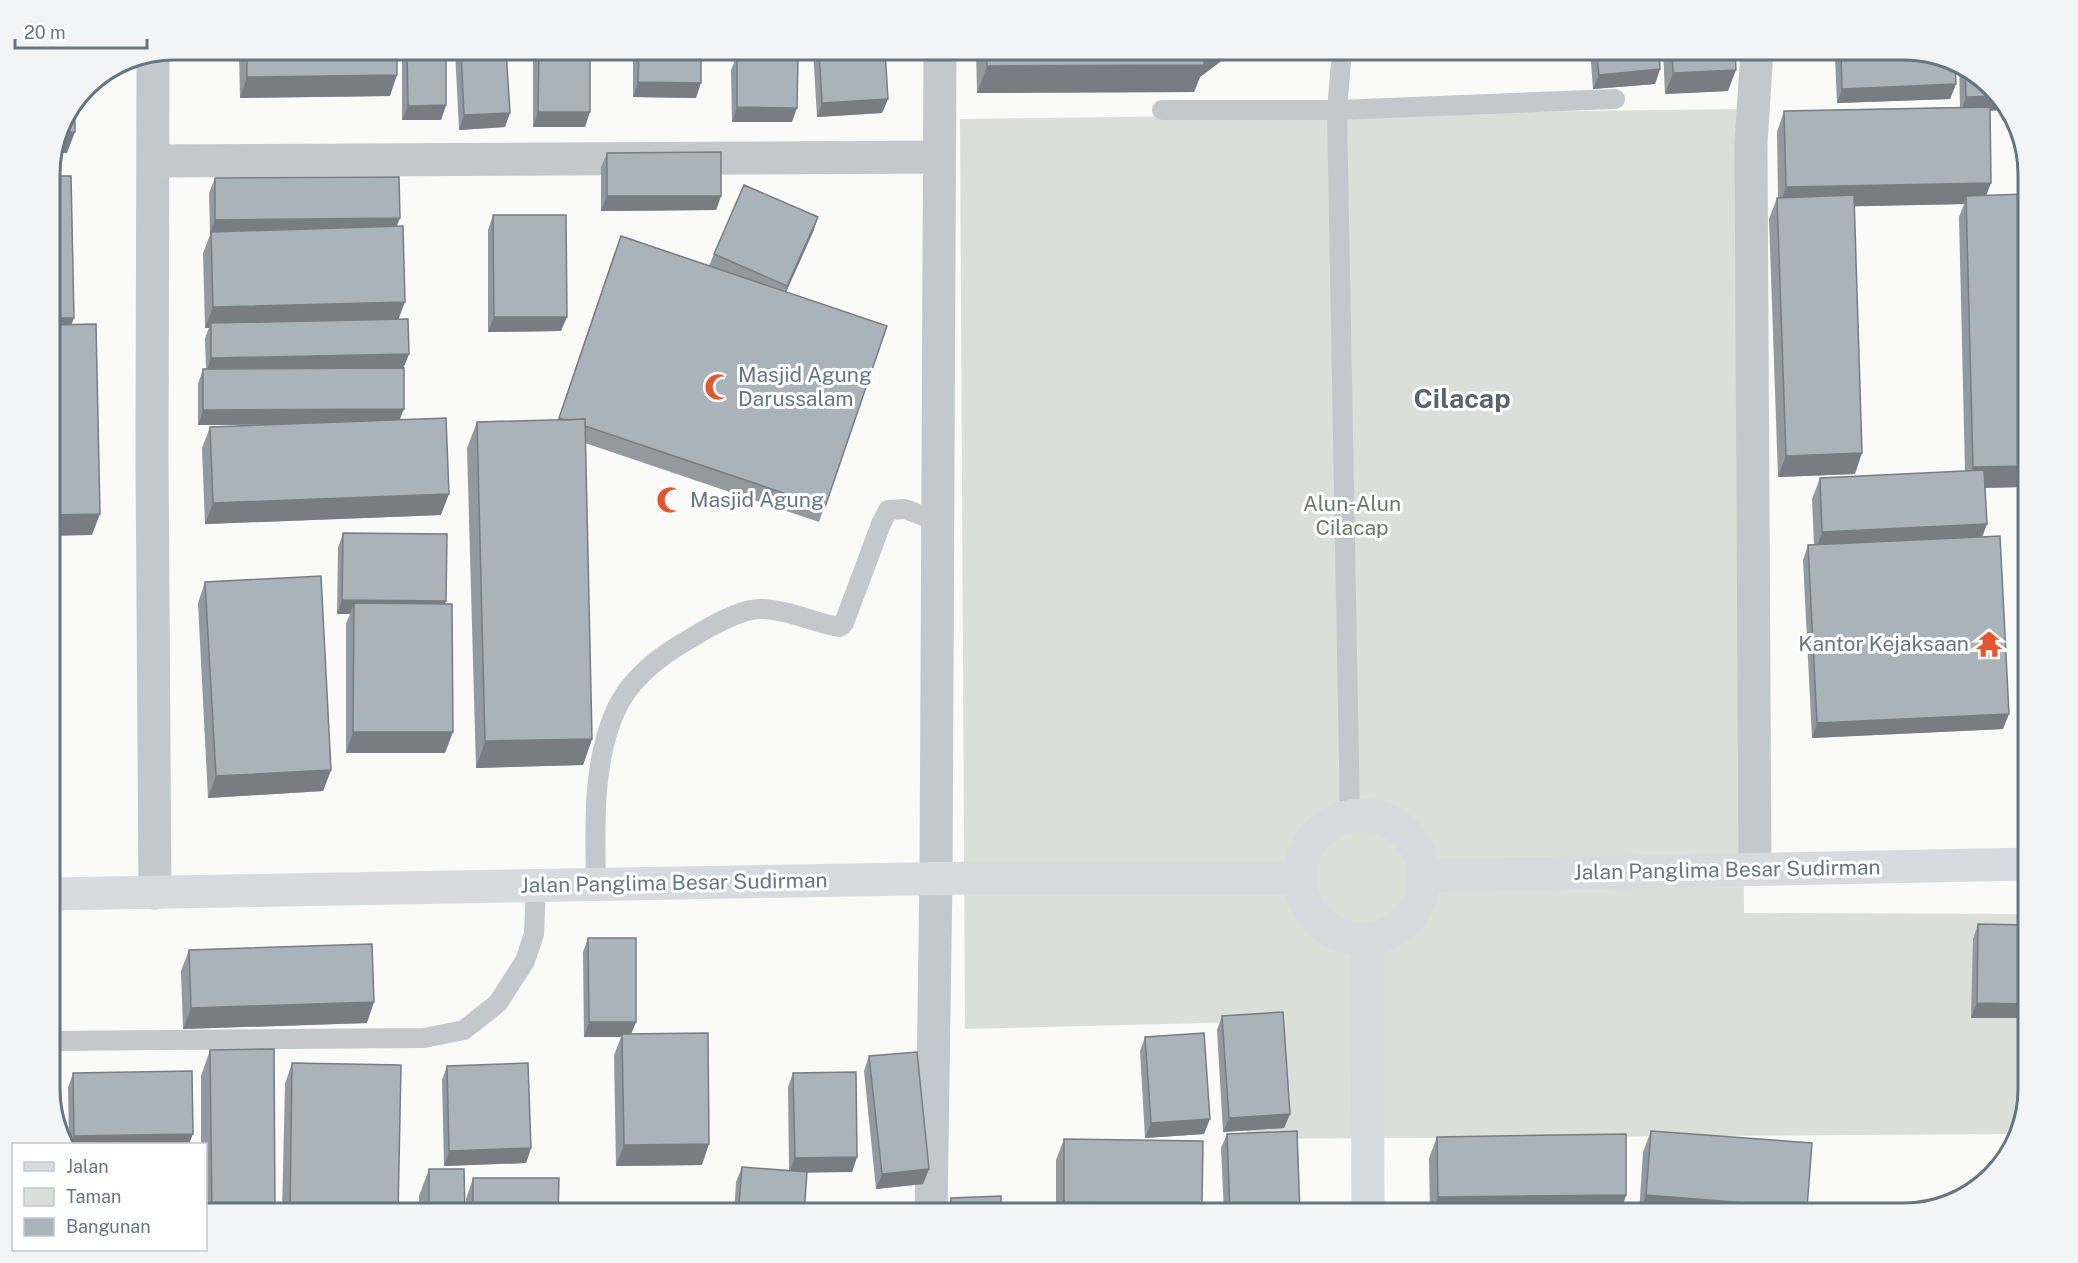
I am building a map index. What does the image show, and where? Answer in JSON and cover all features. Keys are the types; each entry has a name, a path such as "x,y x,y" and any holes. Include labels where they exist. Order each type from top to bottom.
{"main road":[{"path":"1372,815 1393,822 1410,836 1422,854 1426,876 1422,900 1409,920 1390,934 1367,940 1344,938 1326,928 1312,915 1302,898 1299,879 1302,857 1313,838 1329,823 1350,816 1372,815"},
{"name":"Jalan Panglima Besar Sudirman","path":"1426,876 2018,864"},
{"name":"Jalan Panglima Besar Sudirman","path":"60,894 596,884 1299,879"},
{"path":"1367,940 1368,1203"}],"street":[{"path":"931,1203 939,522 940,60"},
{"path":"1755,869 1751,144 1756,60"},
{"path":"153,62 152,469 155,893"},
{"path":"153,161 939,157"}],"lane":[{"path":"1341,60 1337,110 1350,816"},
{"path":"1162,110 1337,110 1615,99"},
{"path":"596,884 595,822 602,757 615,711 637,678 670,649 708,628 750,611 774,610 840,627 844,623 888,510 905,509 939,522"},
{"path":"60,1041 424,1038 464,1030 498,1003 525,961 534,934 536,885"}],"green space":[{"name":"Alun-Alun Cilacap","path":"1738,109 1744,913 2018,914 2018,1089 2014,1118 2008,1134 1247,1139 1244,1022 965,1029 960,119"}],"building":[{"path":"247,60 397,60 397,75 247,77"},
{"path":"407,60 446,60 446,105 408,106"},
{"path":"461,60 507,60 510,113 464,115"},
{"path":"539,60 590,60 590,112 538,112"},
{"path":"639,60 701,60 701,83 638,82"},
{"path":"737,60 798,60 797,108 737,107"},
{"path":"820,60 886,60 888,99 822,103"},
{"path":"987,60 1204,60 1204,65 987,66"},
{"path":"1597,60 1660,60 1660,69 1599,75"},
{"path":"1672,60 1736,60 1736,70 1673,73"},
{"path":"1841,60 1919,61 1955,73 1956,84 1842,89"},
{"path":"1965,78 1987,96 1966,97"},
{"path":"1990,107 1991,183 1786,187 1784,111"},
{"path":"75,118 75,132 69,132"},
{"path":"721,152 721,196 607,196 607,153"},
{"path":"60,176 71,176 74,318 60,318"},
{"path":"399,177 400,218 215,220 215,178"},
{"path":"744,185 818,217 787,286 714,254"},
{"path":"2018,194 2018,466 1973,467 1966,196"},
{"path":"1854,195 1862,453 1786,456 1777,198"},
{"path":"493,215 566,215 567,317 494,317"},
{"path":"403,226 405,302 213,307 211,232"},
{"name":"Masjid Agung Darussalam","path":"621,236 887,326 825,507 585,426 585,419 559,418"},
{"path":"408,319 409,354 211,358 211,323"},
{"path":"96,324 100,514 60,515 60,325"},
{"path":"404,368 404,409 203,410 203,369"},
{"path":"446,418 449,494 213,503 210,427"},
{"path":"585,419 592,739 485,741 477,422"},
{"path":"1984,470 1987,524 1822,532 1820,478"},
{"path":"343,533 447,534 446,601 342,600"},
{"name":"Kantor Kejaksaan","path":"2000,536 2009,714 1817,723 1808,545"},
{"path":"321,576 331,770 216,776 205,582"},
{"path":"354,603 452,604 453,732 353,732"},
{"path":"1978,924 2018,925 2018,1004 1977,1003"},
{"path":"588,938 636,938 636,1022 589,1022"},
{"path":"372,944 374,1002 191,1008 189,950"},
{"path":"1283,1012 1290,1114 1229,1118 1222,1016"},
{"path":"708,1033 709,1144 624,1145 622,1034"},
{"path":"1204,1033 1210,1119 1151,1123 1145,1037"},
{"path":"274,1049 275,1203 212,1203 210,1050"},
{"path":"917,1052 929,1169 882,1174 869,1056"},
{"path":"292,1063 401,1065 398,1203 290,1203"},
{"path":"528,1063 531,1148 449,1151 447,1066"},
{"path":"192,1071 193,1134 74,1136 73,1073"},
{"path":"856,1072 857,1157 795,1158 793,1073"},
{"path":"1297,1131 1300,1203 1230,1203 1227,1134"},
{"path":"1651,1131 1812,1143 1807,1203 1745,1203 1646,1195"},
{"path":"1626,1134 1626,1195 1438,1197 1437,1137"},
{"path":"1064,1139 1203,1141 1202,1203 1064,1202"},
{"path":"742,1167 807,1172 805,1203 739,1203"},
{"path":"429,1169 464,1169 465,1203 429,1203"},
{"path":"473,1178 559,1178 558,1203 473,1203"},
{"path":"1001,1196 1001,1203 951,1203 951,1198"}],"place":[{"name":"Masjid Agung Darussalam","path":"718,387"},
{"name":"Masjid Agung","path":"670,500"},
{"name":"Kantor Kejaksaan","path":"1989,644"}],"district":[{"name":"Cilacap","path":"1462,399"}]}
